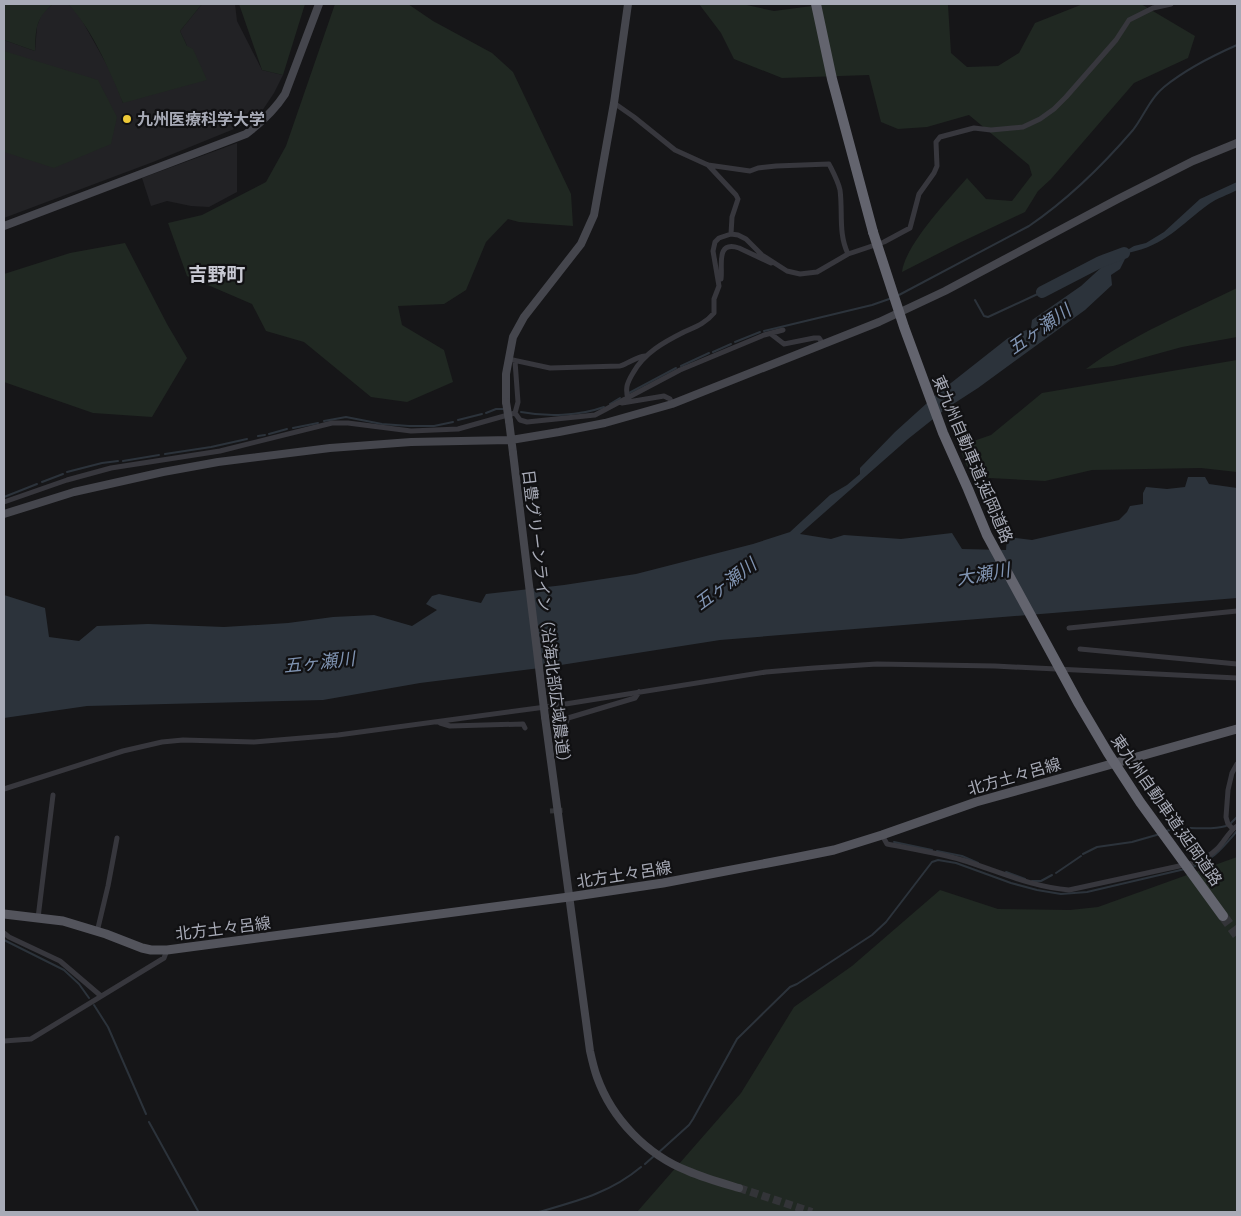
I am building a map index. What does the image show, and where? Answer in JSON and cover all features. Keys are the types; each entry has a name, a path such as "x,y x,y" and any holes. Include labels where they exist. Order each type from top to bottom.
{"highway":[{"path":"811,4 832,79"},
{"name":"東九州自動車道;延岡道路","path":"816,4 832,79 873,232 904,327 942,433 987,535 1078,704 1108,753 1150,817 1223,916"}],"main road":[{"name":"北方土々呂線","path":"4,914 63,921 142,948 167,950 569,897 730,871 834,850 976,802 1237,729"}],"street":[{"path":"4,226 246,134 268,116 284,94 319,4"},
{"name":"日豊グリーンライン（沿海北部広域農道）","path":"628,4 614,103 594,215 581,244 524,317 513,337 511,360 506,374 506,402 569,897 590,1052 597,1078 611,1106 626,1127 648,1149 687,1171 739,1188"},
{"path":"628,399 625,388 638,364 645,356 669,340 702,324 714,314 714,299 722,272 720,258 724,249 734,246 794,274 809,274 825,268 848,254 902,234 910,228 919,194 934,173 936,166 936,142 940,138 974,128 991,130 1023,127 1040,119 1066,97 1116,40 1129,20 1153,8 1171,4"},
{"path":"614,103 634,116 674,150 708,164 750,170 776,166 829,164 840,189 842,240 848,254"},
{"path":"4,514 74,492 163,472 274,454 330,448 402,443 511,440 605,423 672,404 879,322 945,290 1193,161 1237,143"},
{"path":"708,164 738,199 732,217 731,234"},
{"path":"719,286 719,276 714,258 714,245 719,238 731,234 746,239 762,255 780,267"},
{"path":"515,413 520,420 527,422 595,415 621,403 680,370 735,346 783,330"},
{"path":"771,334 784,344 819,338 823,344"},
{"path":"515,413 518,402 511,360 550,368 572,368 620,366 639,356 645,356"},
{"path":"621,403 664,396 670,398 672,404"},
{"path":"4,502 67,480 111,468 220,451 332,423 348,423 411,431 458,429 515,413"},
{"path":"1069,628 1237,611"},
{"path":"1080,649 1237,664"},
{"path":"4,789 123,751 162,742 183,740 254,742 338,735 553,706 766,672 877,664 1024,667 1237,678"},
{"path":"566,723 568,718 635,698 639,692"},
{"path":"440,722 450,726 523,724 525,728"},
{"path":"882,835 887,844 961,860 1022,881 1069,890 1193,864 1217,850 1235,828 1228,824 1226,818 1228,790 1232,773 1237,764"},
{"path":"38,918 53,795"},
{"path":"97,932 117,838"},
{"path":"4,933 60,961 101,996"},
{"path":"4,1041 31,1039 164,958 167,950"}],"shaded area":[{"path":"4,4 53,4 47,9 38,25 35,51 4,40"},
{"name":"九州医療科学大学","path":"53,4 68,4 79,15 112,74 123,103 187,46 180,31 202,4 235,4 237,21 262,70 283,75 262,111 239,127 153,162 4,218 4,40 35,51 37,26 42,13"},
{"path":"68,4 202,4 180,31 187,46 193,49 207,80 123,103 93,38"},
{"path":"239,4 305,4 283,75 262,70"},
{"path":"335,4 408,4 433,21 492,53 513,72 571,194 573,226 519,222 508,219 486,242 466,290 444,304 398,306 402,325 444,350 453,382 407,402 371,397 304,342 266,331 252,304 187,276 168,223 202,215 266,182 286,146"},
{"path":"699,4 742,4 774,11 827,4 948,5 951,53 967,67 998,66 1019,53 1035,23 1083,4 1141,4 1195,36 1188,58 1134,83 1051,179 1038,191 1025,212 902,272 905,261 919,236 967,178 986,199 1012,201 1032,175 1029,165 969,115 927,127 898,129 881,122 869,75 782,78 734,59 721,33"},
{"path":"4,51 98,80 117,117 111,144 54,168 4,152"},
{"path":"237,143 237,192 209,207 191,206 167,201 151,206 142,178"},
{"path":"125,243 187,358 152,417 93,413 4,382 4,274 70,253"},
{"path":"1237,288 1237,337 1182,347 1113,366 1086,369 1140,335"},
{"path":"1237,360 1237,472 1201,468 1092,470 1045,481 971,477 959,446 991,435 1042,393"},
{"path":"1237,857 1237,1212 637,1212 741,1093 794,1007 852,966 940,890 998,909 1070,910 1098,907"}],"water":[{"path":"1237,182 1237,190 1212,202 1172,234 1141,250 1128,253 1120,269 1111,275 1112,285 1085,310 978,388 947,408 908,439 800,534 831,539 844,535 901,539 952,533 962,549 1006,550 1007,537 1032,540 1119,520 1130,506 1143,504 1143,493 1146,487 1167,489 1185,487 1188,477 1205,477 1209,484 1237,488 1237,598 720,640 548,667 420,683 323,700 87,706 4,718 4,595 45,608 49,637 79,641 97,626 148,624 224,627 374,615 412,626 437,610 426,604 432,596 439,594 481,603 486,594 636,574 753,544 790,532 830,495 847,485 860,474 860,468 895,432 937,394 1008,338 1031,328 1032,320 1081,286 1104,265 1134,246 1146,243 1164,232 1200,199"}],"waterway":[{"path":"899,295 1029,226 1043,216 1071,193 1109,156 1133,130 1159,91 1199,63 1237,45"},
{"path":"1042,292 1100,262 1124,253"},
{"path":"975,300 984,316 988,317 1042,292"},
{"path":"764,331 872,305 892,298"},
{"path":"735,342 760,332"},
{"path":"713,352 731,344"},
{"path":"681,366 709,353"},
{"path":"629,393 676,368"},
{"path":"610,404 620,398"},
{"path":"521,412 541,415 563,415 604,407"},
{"path":"486,413 496,409 503,409"},
{"path":"458,420 482,414"},
{"path":"324,421 346,417 382,424 409,426 434,426 453,422"},
{"path":"293,428 318,423"},
{"path":"269,434 287,429"},
{"path":"258,436 265,435"},
{"path":"165,454 247,439"},
{"path":"123,461 159,455"},
{"path":"67,472 118,461"},
{"path":"42,482 63,474"},
{"path":"4,497 37,484"},
{"path":"1231,823 1237,817"},
{"path":"1166,831 1181,828 1218,828 1226,826"},
{"path":"1192,867 1212,857 1237,831"},
{"path":"1083,854 1097,847 1132,842 1160,834"},
{"path":"894,842 932,850"},
{"path":"937,851 962,856 978,863"},
{"path":"1056,873 1081,856"},
{"path":"658,1153 689,1125 737,1039 790,987 872,935 886,922 932,862 938,860 956,863 1011,883 1061,894 1087,892 1185,869"},
{"path":"1006,872 1025,879"},
{"path":"1032,881 1041,881 1052,875"},
{"path":"4,940 64,970 79,984 89,998"},
{"path":"94,1005 108,1027 146,1114"},
{"path":"149,1122 198,1211"},
{"path":"645,1164 654,1156"},
{"path":"539,1212 580,1200 605,1190 641,1167"}],"tunnel":[{"path":"550,811 565,810"},
{"path":"1223,916 1237,935"},
{"path":"739,1188 812,1212"}],"place":[{"name":"九州医療科学大学","path":"127,119"}],"district":[{"name":"吉野町","path":"217,274"}],"water label":[{"name":"五ヶ瀬川","path":"1039,329"},
{"name":"大瀬川","path":"983,574"},
{"name":"五ヶ瀬川","path":"725,584"},
{"name":"五ヶ瀬川","path":"319,662"}]}
